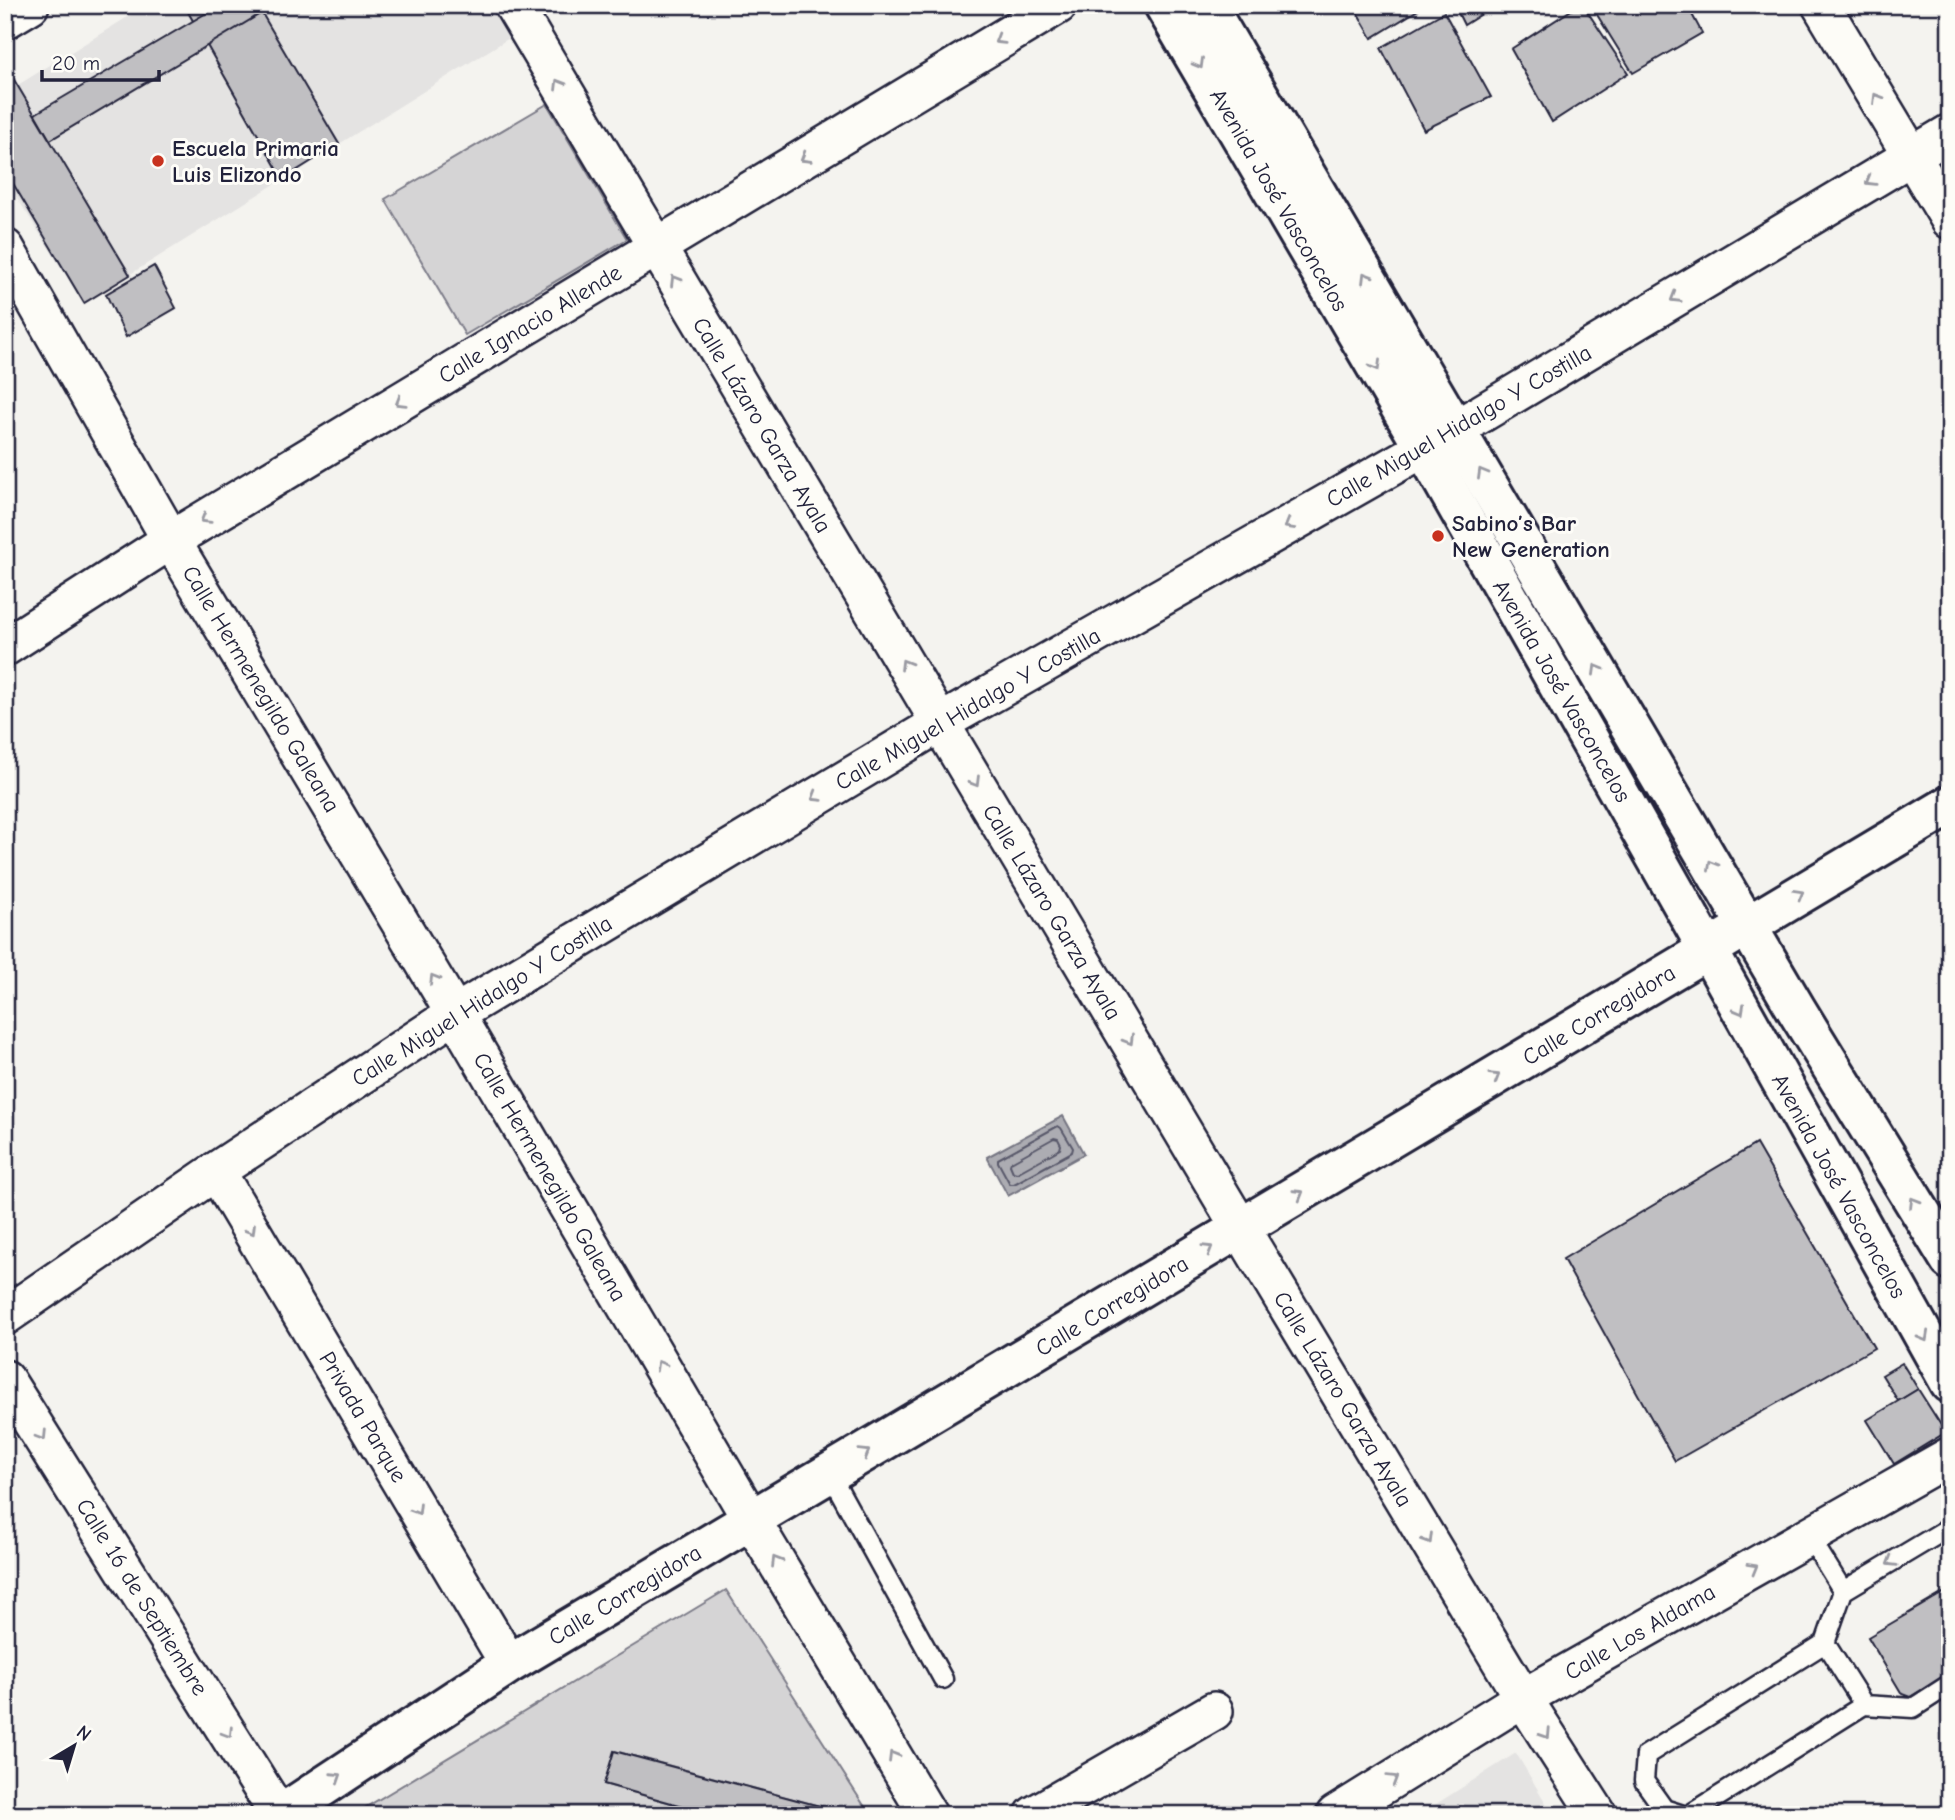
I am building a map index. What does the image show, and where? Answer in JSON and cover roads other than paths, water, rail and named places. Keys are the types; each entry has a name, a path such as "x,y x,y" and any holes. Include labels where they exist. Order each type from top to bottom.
{"main road":[{"name":"Avenida José Vasconcelos","path":"1164,5 1424,448 1950,1383"},
{"name":"Avenida José Vasconcelos","path":"1206,5 1747,924 1950,1260"},
{"name":"Calle Corregidora","path":"280,1815 509,1664 1950,805"}],"street":[{"path":"5,20 30,5"},
{"name":"Calle Lázaro Garza Ayala","path":"513,5 1241,1229 1524,1698 1598,1815"},
{"name":"Calle Ignacio Allende","path":"5,647 172,540 1058,5"},
{"path":"1821,5 1950,220"},
{"name":"Calle Miguel Hidalgo Y Costilla","path":"5,1316 216,1171 455,1014 940,723 1424,448 1950,133"},
{"name":"Calle Hermenegildo Galeana","path":"5,248 172,540 928,1815"},
{"name":"Privada Parque","path":"216,1171 509,1664"},
{"name":"Calle 16 de Septiembre","path":"5,1378 280,1815"},
{"name":"Calle Los Aldama","path":"1335,1815 1524,1698 1950,1457"},
{"path":"1034,1815 1214,1711"}],"lane":[{"path":"830,1474 943,1679"},
{"path":"1683,1815 1664,1809 1644,1781 1646,1755 1825,1643 1843,1591 1950,1527"},
{"path":"1809,1536 1843,1591"},
{"path":"1825,1643 1864,1704"},
{"path":"1689,1815 1864,1704 1913,1708 1950,1684"}],"water":[{"path":"1063,1116 1084,1154 1008,1196 987,1157"}],"place":[{"name":"Escuela Primaria Luis Elizondo","path":"158,161"},
{"name":"Sabino’s Bar New Generation","path":"1438,536"}]}
